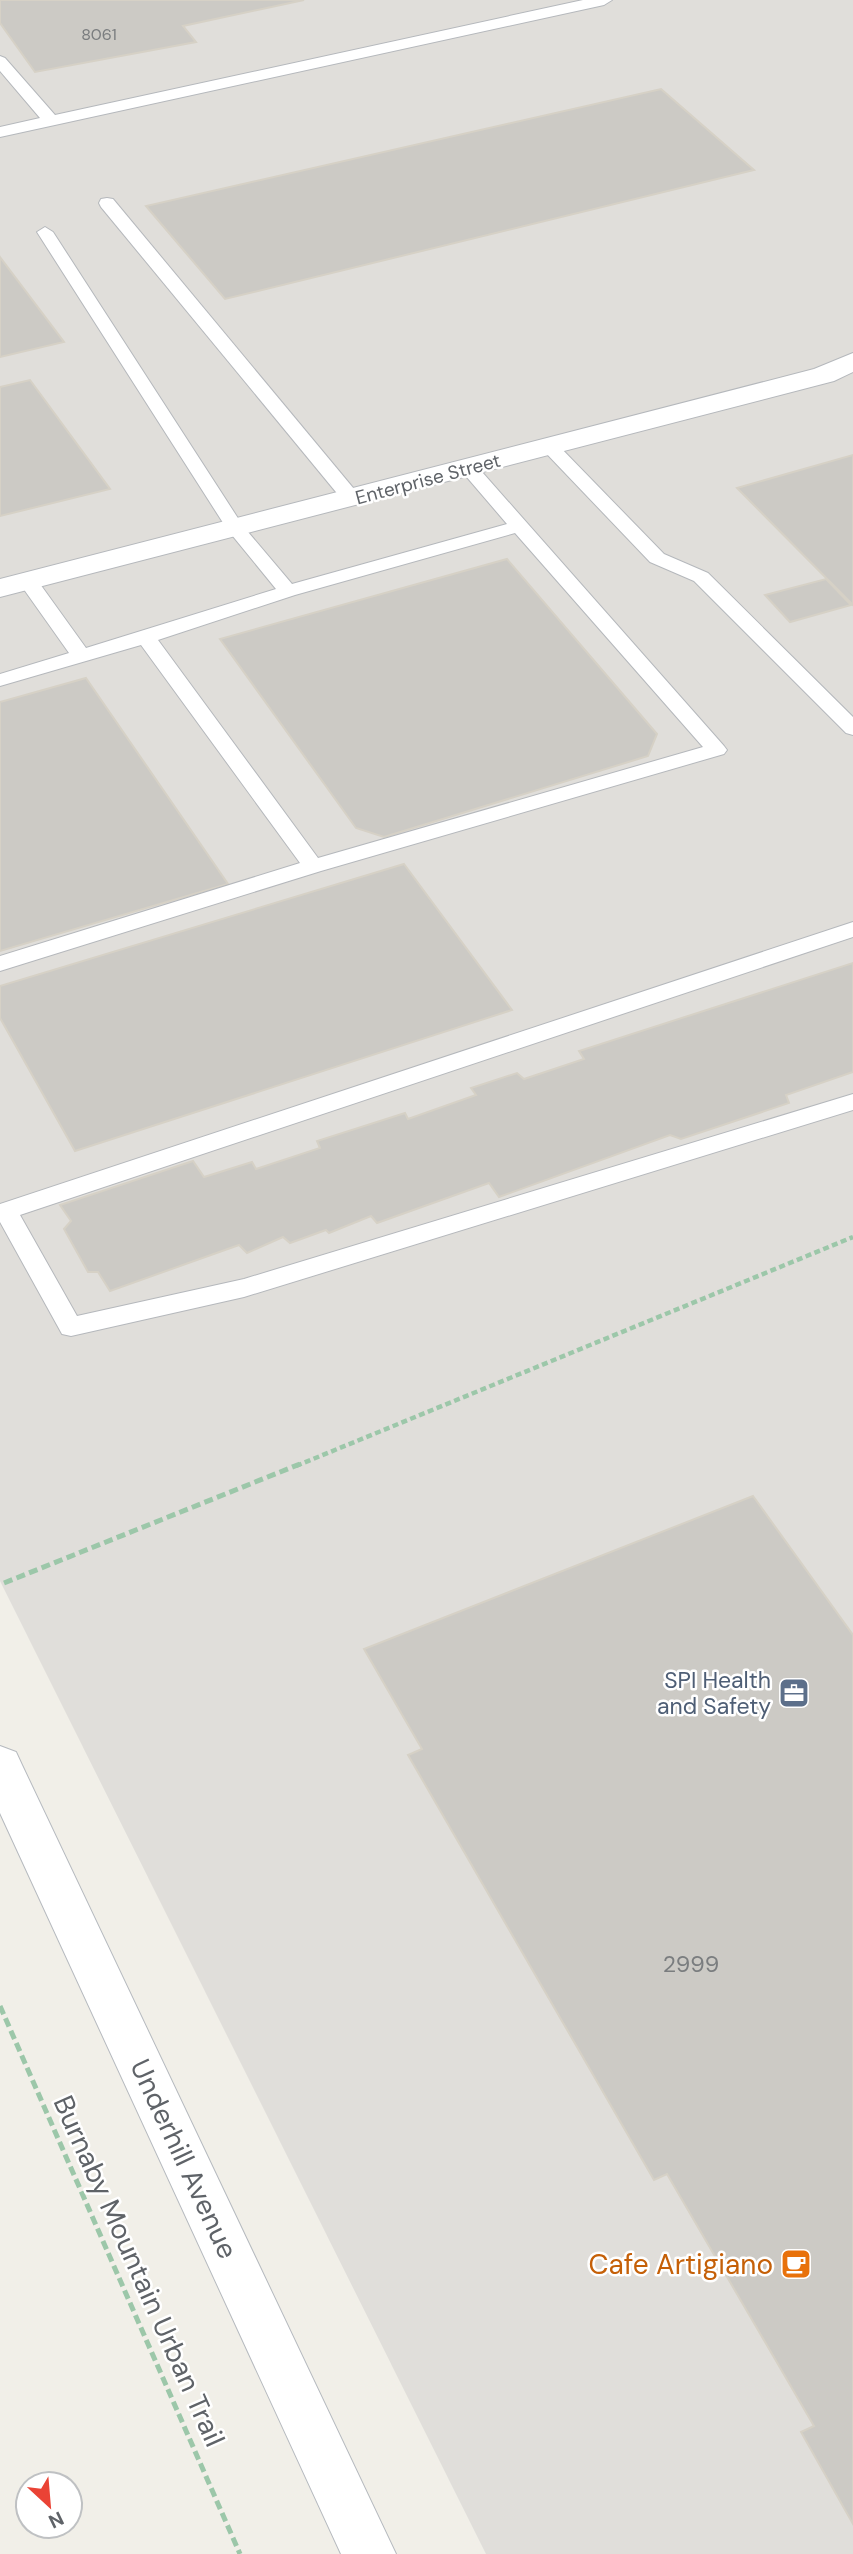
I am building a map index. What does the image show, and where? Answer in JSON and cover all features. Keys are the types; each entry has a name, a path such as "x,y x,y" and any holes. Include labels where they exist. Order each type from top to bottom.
{"street":[{"name":"Enterprise Street","path":"14,585 824,374 853,361"},
{"name":"Underhill Avenue","path":"0,1765 369,2554"}],"lane":[{"path":"0,132 604,0"},
{"path":"0,61 51,121"},
{"path":"107,203 352,499"},
{"path":"45,232 236,529 288,591"},
{"path":"550,447 657,558 701,577 853,729"},
{"path":"0,964 313,866 717,750 468,468"},
{"path":"0,680 82,657 288,591 519,526"},
{"path":"14,585 82,657"},
{"path":"146,637 313,866"},
{"path":"853,929 3,1212 71,1327 244,1288 853,1102"}],"path":[{"path":"4,1583 853,1237"},
{"name":"Burnaby Mountain Urban Trail","path":"0,2006 240,2554"}],"shaded area":[{"path":"0,0 853,0 853,2554 486,2554 0,1581"}],"building":[{"path":"0,0 304,0 183,26 196,42 35,72 0,23"},
{"path":"661,89 754,170 225,299 146,206"},
{"path":"0,257 64,342 0,357"},
{"path":"30,380 110,489 0,516 0,387"},
{"path":"853,455 853,605 737,488"},
{"path":"507,559 657,734 648,756 384,837 356,828 220,639"},
{"path":"826,579 851,605 790,622 765,595"},
{"path":"86,678 228,884 0,951 0,702"},
{"path":"404,864 512,1010 75,1151 0,1018 0,986"},
{"path":"853,963 853,1072 786,1095 789,1103 681,1139 670,1135 499,1197 489,1183 377,1223 371,1216 329,1233 326,1230 290,1243 283,1237 247,1253 239,1245 110,1291 98,1272 88,1272 64,1229 71,1221 60,1205 193,1161 204,1177 252,1162 256,1169 320,1148 317,1141 405,1113 408,1119 476,1095 471,1088 517,1073 524,1079 584,1059 579,1051"},
{"path":"753,1496 853,1635 853,2524 801,2432 814,2426 667,2174 654,2180 408,1755 422,1749 364,1649"}],"place":[{"name":"SPI Health and Safety","path":"794,1693"},
{"name":"Cafe Artigiano","path":"796,2264"}]}
